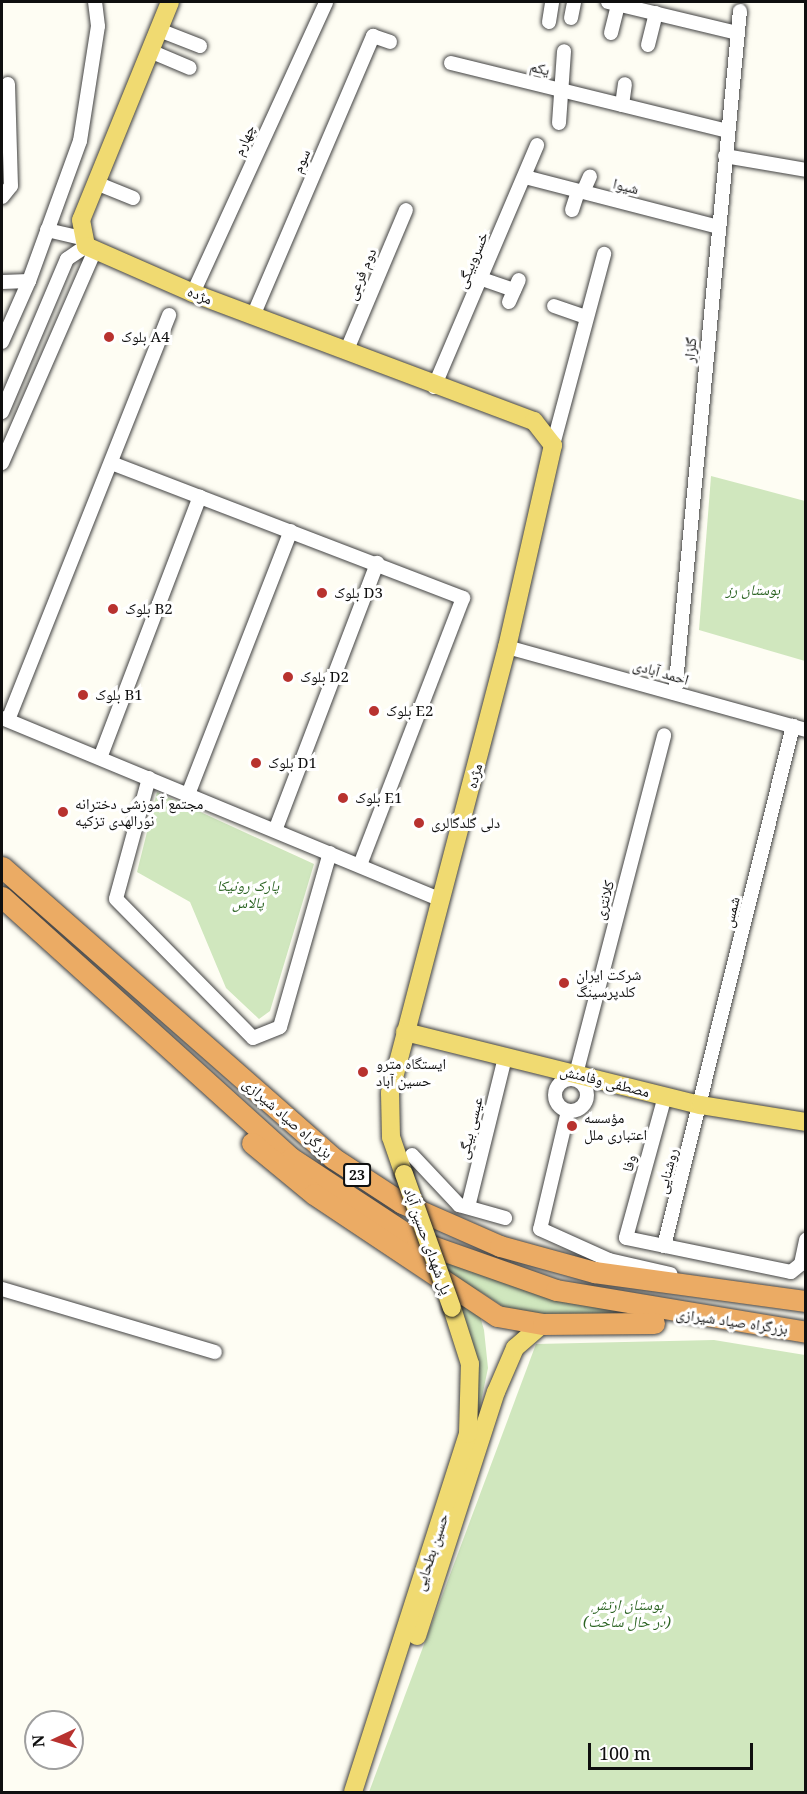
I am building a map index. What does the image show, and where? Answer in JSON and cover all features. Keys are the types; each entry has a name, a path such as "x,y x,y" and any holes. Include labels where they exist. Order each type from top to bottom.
{"highway":[{"name":"بزرگراه صیاد شیرازی","path":"2,867 333,1158 402,1203 500,1246 594,1272 806,1301"},
{"name":"بزرگراه صیاد شیرازی","path":"2,897 47,933 177,1057 291,1158 438,1251 556,1290 806,1332"},
{"path":"177,1057 231,1123 314,1194 497,1316 543,1324 714,1318"}],"main road":[{"path":"87,245 81,220 170,2"},
{"name":"مژده","path":"87,245 193,293 434,387 534,421 553,445 507,647 405,1032 387,1112 404,1174"},
{"name":"مصطفی وفامنش","path":"405,1032 505,1057 574,1080 665,1096 701,1105 806,1122"},
{"name":"پل شهدای حسین آباد","path":"404,1174 452,1308"},
{"name":"حسین بطحایی","path":"353,1792 380,1723 468,1434 470,1364 452,1308"},
{"path":"380,1723 436,1581 500,1383 514,1348 543,1324"}],"street":[{"path":"2,342 29,281 80,141 99,26 95,2"},
{"name":"چهارم","path":"193,293 326,2"},
{"path":"549,22 552,2"},
{"path":"571,18 574,2"},
{"path":"611,33 620,3 649,8 737,33"},
{"path":"648,45 649,8"},
{"name":"گلزار","path":"675,693 740,11"},
{"path":"159,30 200,46"},
{"name":"سوم","path":"253,316 373,36 390,42"},
{"path":"150,51 190,68"},
{"path":"559,123 564,51"},
{"name":"یکم","path":"451,63 728,130"},
{"path":"2,197 11,186 8,84"},
{"path":"621,105 625,84"},
{"name":"خسروبیگی","path":"434,387 482,279 537,145"},
{"path":"725,156 806,170"},
{"path":"572,210 590,176"},
{"name":"شیوا","path":"525,177 719,227"},
{"path":"96,183 134,198"},
{"name":"دوم فرعی","path":"346,352 406,210"},
{"path":"47,230 87,245"},
{"path":"2,412 67,260 87,245"},
{"path":"2,463 87,245"},
{"name":"مژده","path":"553,445 604,254"},
{"path":"482,279 514,291"},
{"path":"2,282 29,281"},
{"path":"554,306 586,317"},
{"path":"169,315 114,464 5,719 276,828 441,900"},
{"path":"114,464 377,563 463,598 360,865"},
{"path":"100,758 200,496"},
{"path":"189,792 291,531"},
{"path":"276,828 377,563"},
{"name":"احمد آبادی","path":"507,647 799,728"},
{"name":"شمس","path":"701,1105 799,728"},
{"name":"کلانتری","path":"574,1080 664,735"},
{"path":"149,778 116,899 253,1038 280,1027 330,853"},
{"name":"عیسی بیگی","path":"468,1207 505,1057"},
{"path":"568,1111 556,1102 574,1080"},
{"path":"568,1111 582,1106 574,1080"},
{"name":"وفا","path":"664,1246 626,1238 665,1096"},
{"name":"روشنایی","path":"664,1246 701,1105"},
{"path":"568,1111 538,1223 550,1238 609,1260 718,1289"},
{"path":"411,1155 459,1205 505,1218"},
{"path":"664,1246 798,1269 806,1240"},
{"path":"2,1289 215,1352"}],"green space":[{"name":"بوستان رز","path":"711,476 805,501 805,661 699,630"},
{"name":"پارک رونیکا پالاس","path":"157,792 314,864 270,1011 259,1019 226,988 190,902 137,872"},
{"path":"440,1259 566,1301 655,1319 524,1320 481,1292 449,1281"},
{"path":"454,1295 480,1316 484,1330 488,1368 477,1421 478,1362"},
{"name":"بوستان ارتش (در حال ساخت)","path":"714,1340 805,1355 805,1792 369,1792 536,1344"}],"place":[{"name":"بلوک A4","path":"109,337"},
{"name":"بلوک D3","path":"322,593"},
{"name":"بلوک B2","path":"113,609"},
{"name":"بلوک D2","path":"288,677"},
{"name":"بلوک B1","path":"83,695"},
{"name":"بلوک E2","path":"374,711"},
{"name":"بلوک D1","path":"256,763"},
{"name":"بلوک E1","path":"343,798"},
{"name":"مجتمع آموزشی دخترانه نورالهدی تزکیه","path":"63,812"},
{"name":"دلی گلدگالری","path":"419,823"},
{"name":"شرکت ایران کلدپرسینگ","path":"564,983"},
{"name":"ایستگاه مترو حسین آباد","path":"363,1072"},
{"name":"مؤسسه اعتباری ملل","path":"572,1126"}]}
